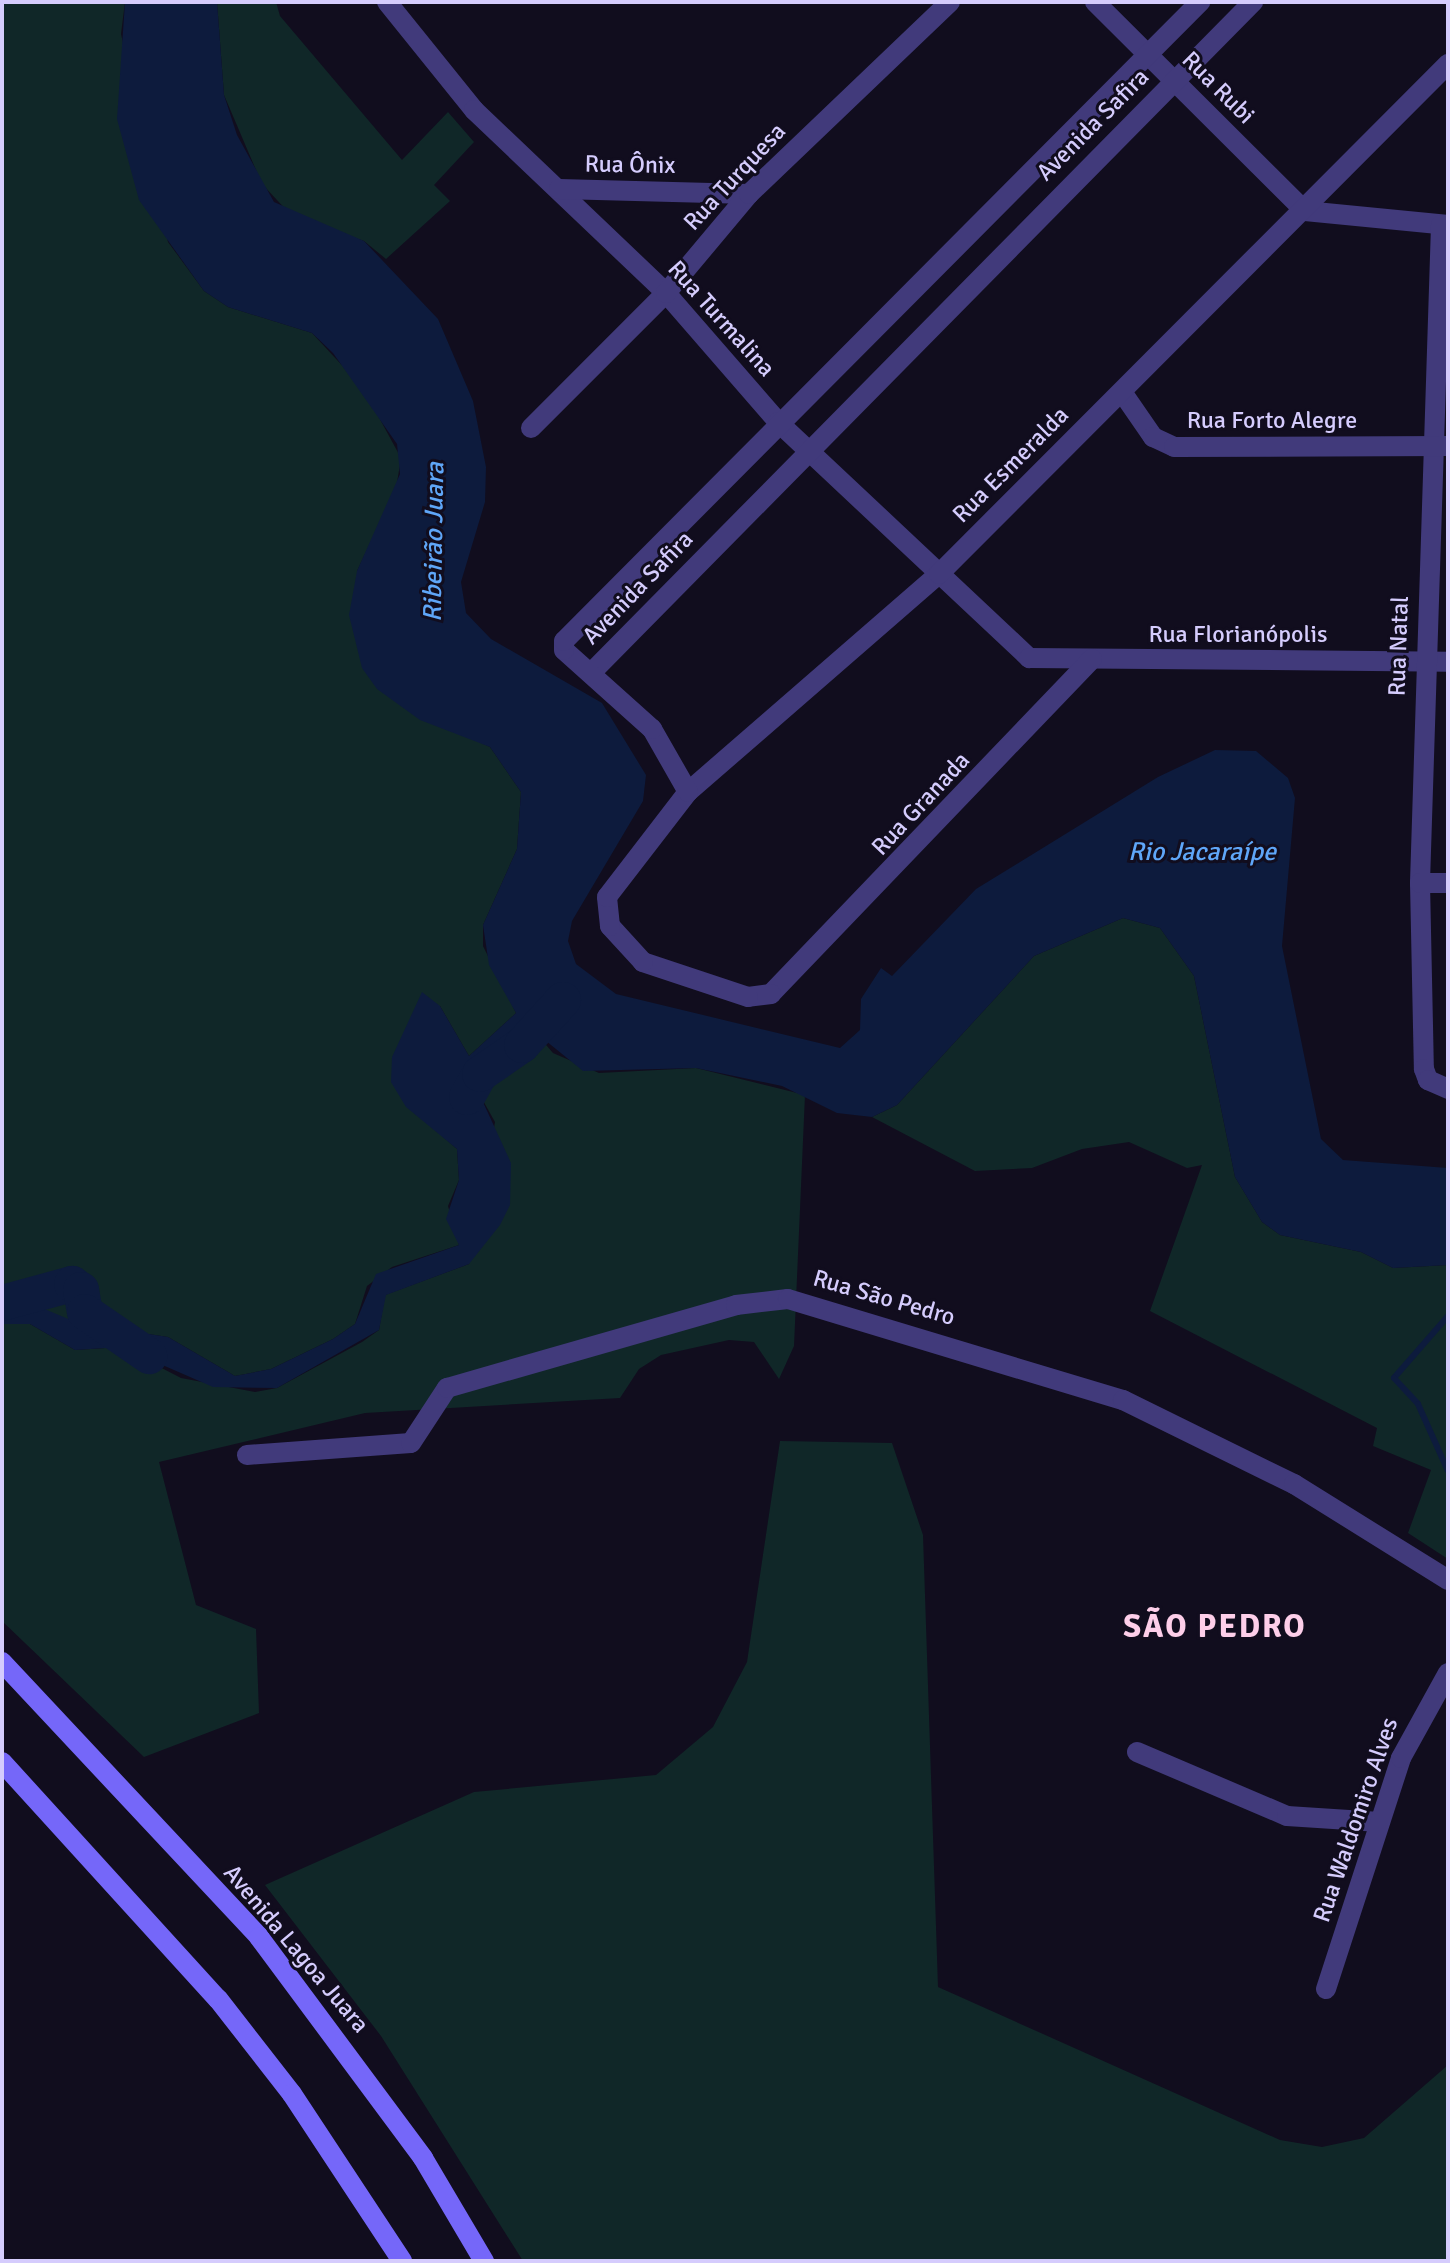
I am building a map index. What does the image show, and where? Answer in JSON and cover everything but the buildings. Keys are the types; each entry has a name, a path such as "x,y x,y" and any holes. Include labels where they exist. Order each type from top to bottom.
{"main road":[{"name":"Avenida Lagoa Juara","path":"2,1662 259,1937 423,2158 484,2261"},
{"path":"2,1762 218,1999 292,2094 402,2261"}],"street":[{"name":"Rua Turmalina","path":"387,2 474,110 666,293 778,422 1029,658"},
{"name":"Rua Turquesa","path":"531,428 666,293 749,194 950,2"},
{"name":"Rua Rubi","path":"1095,2 1305,211"},
{"name":"Avenida Safira","path":"1200,2 778,422 564,641 564,650 591,673 1253,2"},
{"name":"Rua Esmeralda","path":"607,897 688,792 939,574 1305,211 1448,64"},
{"name":"Rua Ônix","path":"559,189 749,194"},
{"path":"1305,211 1444,225"},
{"name":"Rua Natal","path":"1444,225 1440,446 1425,662 1420,883 1424,1069 1428,1080 1448,1089"},
{"name":"Rua Forto Alegre","path":"1122,392 1153,437 1174,447 1440,446"},
{"name":"Rua Florianópolis","path":"1029,658 1448,662"},
{"name":"Rua Granada","path":"607,897 610,926 643,962 748,997 787,983 1092,659"},
{"path":"591,673 652,729 688,792"},
{"path":"1420,883 1448,883"},
{"name":"Rua São Pedro","path":"247,1455 411,1443 447,1388 736,1305 788,1299 1123,1400 1294,1484 1448,1580"},
{"name":"Rua Waldomiro Alves","path":"1326,1989 1410,1736 1448,1673"},
{"path":"1137,1752 1287,1816 1380,1822"}],"green space":[{"path":"2,2 125,2 121,34 168,242 204,291 228,307 312,333 363,388 401,458 396,489 357,571 464,735 490,747 521,792 517,849 483,925 483,946 516,1013 469,1056 440,1006 434,1129 457,1149 459,1180 448,1206 459,1245 392,1267 367,1286 355,1324 333,1339 271,1369 235,1376 168,1337 77,1323 2,1297"},
{"path":"217,2 276,2 280,16 402,160 448,112 474,142 434,185 450,201 386,259 364,241 291,215 262,184 224,95"},
{"path":"1123,918 1160,928 1194,976 1235,1177 1262,1222 1280,1235 1361,1252 1393,1268 1448,1265 1448,1559 1408,1533 1431,1470 1373,1446 1377,1428 1150,1311 1202,1165 1187,1168 1129,1142 1082,1149 1032,1168 975,1171 872,1117 897,1105 1034,956"},
{"path":"535,1032 553,1053 599,1073 696,1068 805,1095 794,1346 779,1379 754,1342 729,1340 661,1355 639,1369 620,1398 365,1413 159,1462 196,1605 256,1629 259,1713 144,1757 2,1621 2,1324 30,1324 75,1350 121,1347 181,1378 255,1392 277,1388 362,1342 379,1330 385,1295 469,1264 495,1122 477,1090 501,1057"},
{"path":"780,1441 892,1443 923,1535 938,1987 1280,2140 1322,2147 1364,2138 1448,2065 1448,2261 523,2261 381,2036 265,1885 474,1792 656,1775 713,1727 747,1662"}],"water":[{"name":"Rio Jacaraípe","path":"125,2 217,2 224,95 237,135 274,202 364,241 438,319 473,401 486,467 485,502 461,582 466,613 491,639 602,703 646,775 643,801 572,921 568,941 576,964 616,994 840,1048 860,1030 861,999 881,968 892,976 976,889 1158,777 1215,750 1256,751 1288,778 1295,798 1282,946 1321,1139 1343,1160 1448,1168 1448,1265 1393,1268 1361,1252 1280,1235 1262,1222 1235,1177 1194,976 1160,928 1123,918 1034,956 897,1105 872,1117 837,1113 782,1086 696,1068 583,1071 535,1032 501,1057 477,1089 511,1163 510,1205 500,1225 469,1264 386,1295 379,1330 277,1388 213,1387 121,1347 75,1350 30,1324 2,1324 2,1297 18,1298 78,1323 168,1337 235,1376 271,1369 333,1339 355,1324 376,1274 459,1245 446,1219 459,1180 457,1149 406,1107 391,1082 392,1057 422,992 440,1006 469,1056 516,1013 489,965 483,925 517,849 521,792 490,747 420,720 377,689 362,668 349,615 357,571 400,474 397,444 333,353 312,333 228,307 204,291 139,200 117,119"}],"waterway":[{"path":"467,1097 480,1074 522,1045 563,1000"},
{"path":"2,1303 72,1284 81,1290 85,1312 149,1356"},
{"path":"1448,1316 1394,1378 1418,1404 1448,1471"}],"district":[{"name":"SÃO PEDRO","path":"1215,1627"}],"water label":[{"name":"Ribeirão Juara","path":"435,542"}]}
